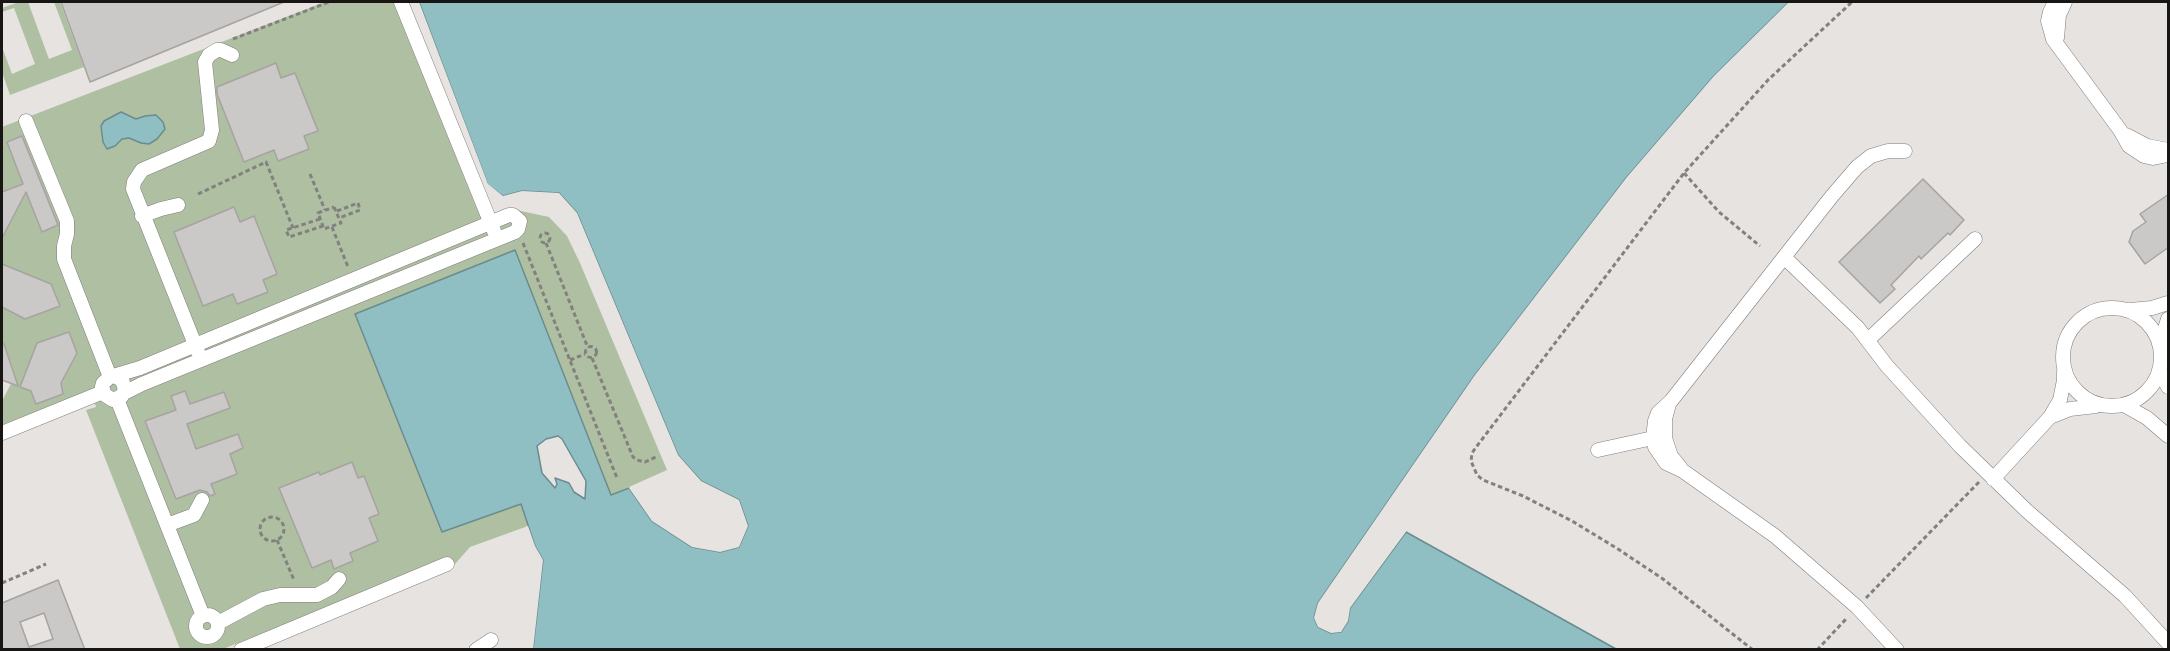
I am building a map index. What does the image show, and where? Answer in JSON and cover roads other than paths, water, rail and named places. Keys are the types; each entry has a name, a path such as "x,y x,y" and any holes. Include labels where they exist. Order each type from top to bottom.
{"street":[{"path":"401,2 496,239"},
{"path":"2055,2 2048,21 2053,39 2120,130 2129,146 2136,152 2153,158 2169,155"},
{"path":"2059,46 2057,25 2065,2"},
{"path":"201,360 133,189 137,176 142,170 206,143 211,137 204,67 209,55 227,52"},
{"path":"26,121 67,221 68,234 63,253 65,265 112,376 122,380 125,384 121,396 167,525 203,616"},
{"path":"2120,130 2147,146 2169,150"},
{"path":"1897,650 1857,608 1775,536 1683,471 1666,463 1660,456 1653,438 1653,429 1658,413 1671,401 1826,203 1864,161 1880,153 1905,152"},
{"path":"142,216 160,209 178,206"},
{"path":"509,215 513,215 519,221 518,229 496,239 136,386 121,396 108,398 103,392 103,383 112,376 134,371 490,223 509,215"},
{"path":"1868,340 1975,239"},
{"path":"1784,257 1848,318 1868,340 1896,378 1990,476 2125,596 2169,642"},
{"path":"348,282 348,300"},
{"path":"1990,476 2050,417 2055,409 2063,390 2063,355 2066,340 2073,327 2084,316 2105,309 2152,308 2169,303"},
{"path":"2128,310 2152,327 2160,345"},
{"path":"2050,417 2080,406 2124,405 2146,393 2160,371 2160,345 2169,319"},
{"path":"2064,370 2069,382 2078,393 2102,406"},
{"path":"2160,371 2169,387"},
{"path":"2,433 103,392"},
{"path":"1671,401 1665,419 1665,438 1671,456 1683,471"},
{"path":"2124,405 2147,418 2169,436"},
{"path":"1598,450 1653,438"},
{"path":"167,525 194,515 202,500"},
{"path":"246,648 447,564"},
{"path":"203,616 197,624 199,633 212,635 216,632 218,623 263,599 280,595 308,596 325,591 339,579"},
{"path":"203,616 212,616 218,623"},
{"path":"476,650 491,640"}],"water":[{"path":"419,2 1789,2 1714,76 1627,177 1475,375 1318,603 1314,618 1318,627 1331,633 1341,632 1348,621 1350,608 1406,532 1616,649 533,649 543,560 535,546 521,504 442,532 355,314 515,250 611,495 629,488 652,521 692,547 720,552 739,547 748,526 739,500 701,481 678,455 577,213 559,193 522,191 503,196 488,185","holes":["558,436 562,439 586,481 585,499 574,492 569,483 555,478 557,484 555,488 542,473 537,446 546,439"]},
{"path":"121,112 136,119 156,115 163,122 165,129 157,139 149,144 129,138 122,139 115,146 107,149 103,142 101,126 104,121"}]}
